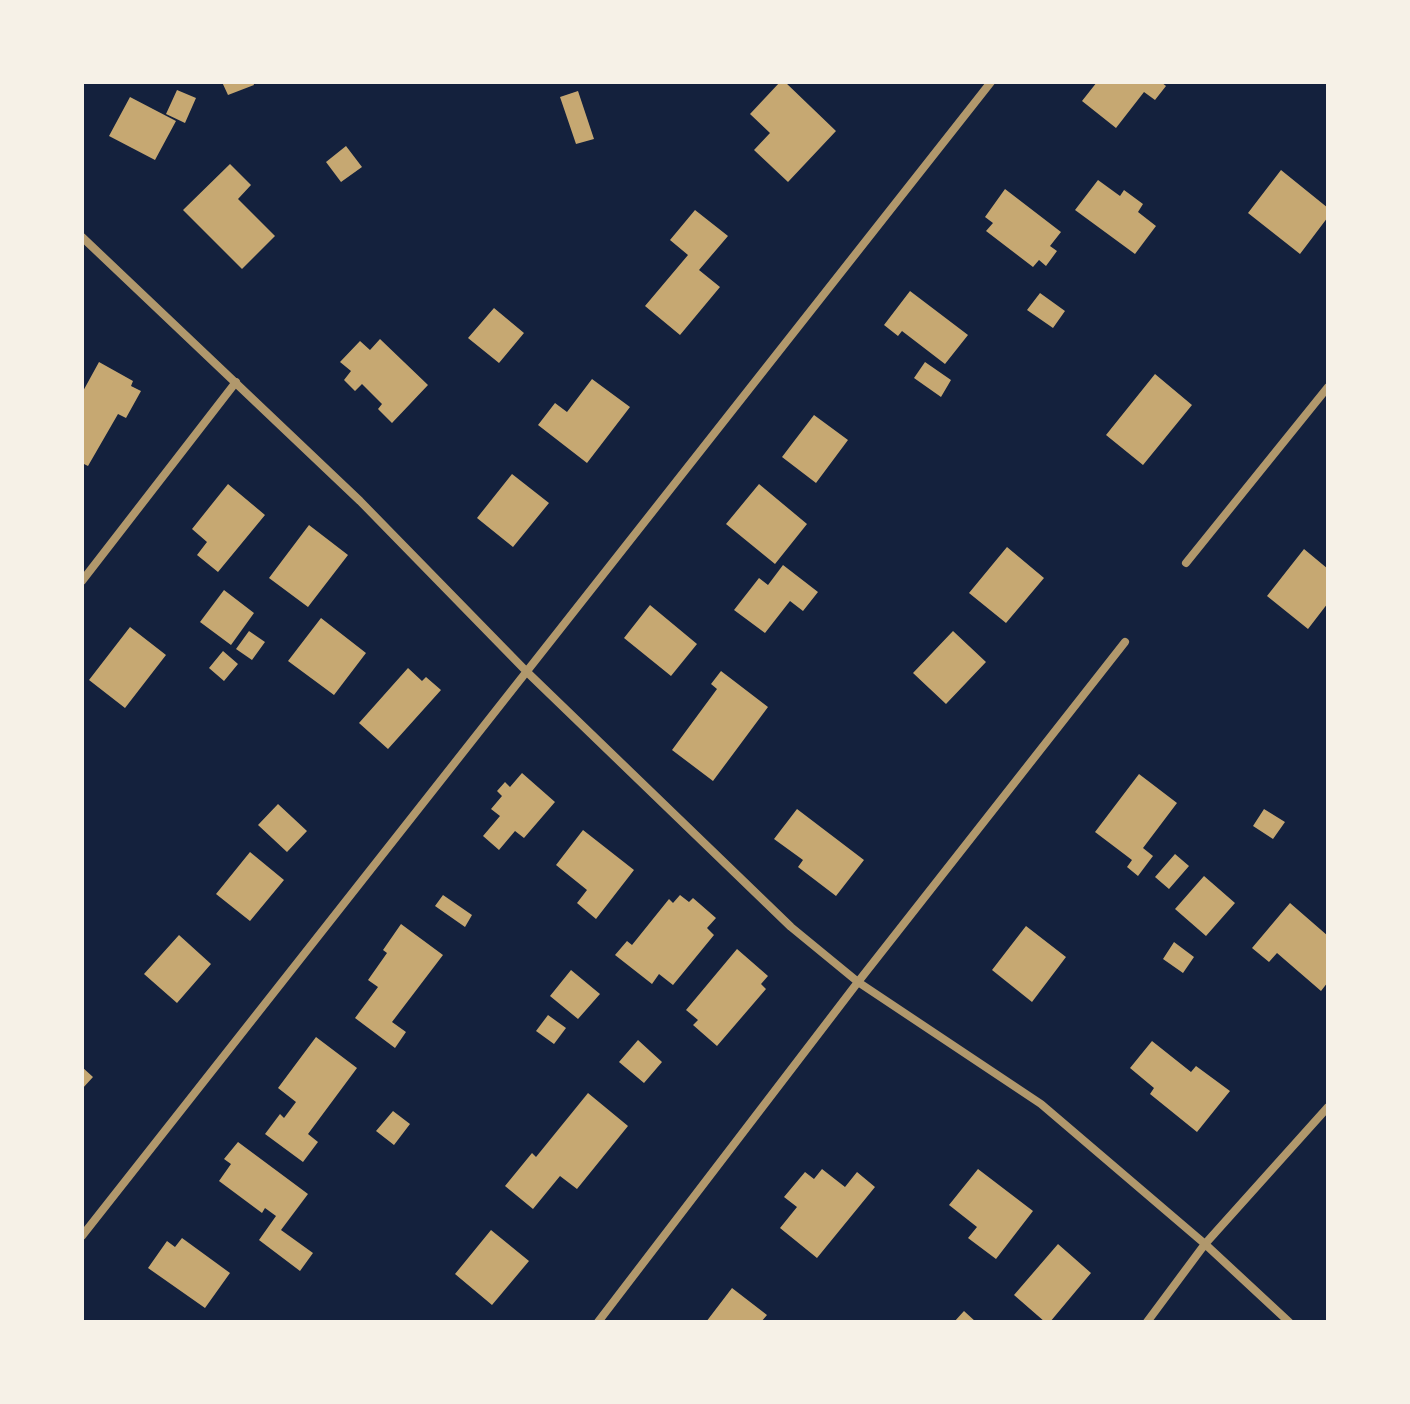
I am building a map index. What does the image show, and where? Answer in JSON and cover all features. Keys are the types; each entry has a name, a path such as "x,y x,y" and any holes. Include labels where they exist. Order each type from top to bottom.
{"street":[{"path":"82,1236 991,82"},
{"path":"82,237 399,540 527,672 791,927 858,982 1041,1104 1205,1244 1289,1322"},
{"path":"82,581 236,382"},
{"path":"1186,563 1328,387"},
{"path":"598,1322 858,982 1125,642"},
{"path":"1147,1322 1205,1244 1328,1107"}],"building":[{"path":"222,82 253,82 254,85 228,95"},
{"path":"780,82 785,82 836,131 788,182 754,150 770,133 750,114"},
{"path":"1097,82 1161,82 1166,86 1155,100 1144,92 1116,128 1082,101"},
{"path":"177,90 196,98 185,123 166,114"},
{"path":"578,91 594,139 576,144 560,97"},
{"path":"130,97 176,121 155,160 109,136"},
{"path":"346,146 362,167 341,182 326,162"},
{"path":"230,164 251,185 238,199 275,236 242,269 183,210"},
{"path":"1281,170 1328,208 1328,217 1300,254 1248,213"},
{"path":"1098,180 1120,196 1124,190 1143,204 1138,212 1156,226 1135,254 1075,210"},
{"path":"1005,189 1061,232 1050,246 1057,251 1046,266 1039,260 1033,267 986,231 993,223 985,217"},
{"path":"695,210 728,236 699,270 720,287 680,335 645,306 688,255 670,240"},
{"path":"910,291 968,335 945,364 902,331 898,336 884,325"},
{"path":"1040,293 1065,311 1053,328 1027,310"},
{"path":"494,308 524,333 499,363 468,338"},
{"path":"380,339 428,385 392,423 378,409 382,404 362,384 355,391 344,380 351,371 340,362 360,341 370,350"},
{"path":"99,362 133,381 131,386 141,391 126,418 118,414 88,466 82,463 82,393"},
{"path":"925,362 951,380 941,397 914,378"},
{"path":"1155,374 1192,405 1143,465 1106,435"},
{"path":"592,379 630,407 587,463 538,425 555,403 567,412"},
{"path":"814,415 848,440 816,483 782,457"},
{"path":"512,474 549,503 513,547 477,518"},
{"path":"228,484 265,515 218,572 197,555 207,542 192,529"},
{"path":"759,484 807,524 775,564 726,524"},
{"path":"309,525 348,555 308,607 269,578"},
{"path":"1007,547 1044,578 1006,623 969,593"},
{"path":"1304,549 1328,569 1328,603 1308,629 1267,596"},
{"path":"783,565 818,592 803,611 790,601 765,633 734,610 759,578 768,585"},
{"path":"224,590 254,613 231,645 200,622"},
{"path":"650,605 697,644 671,676 624,638"},
{"path":"321,618 366,653 334,695 288,661"},
{"path":"130,627 166,655 125,708 89,680"},
{"path":"249,631 265,642 252,660 236,649"},
{"path":"953,631 986,662 946,704 913,673"},
{"path":"223,651 238,664 224,681 209,668"},
{"path":"408,668 422,681 426,677 441,690 388,749 359,723"},
{"path":"721,671 768,707 713,781 672,750 717,689 711,684"},
{"path":"522,773 555,802 524,838 515,831 499,850 483,836 500,816 491,809 502,796 497,791 505,782 510,787"},
{"path":"1139,774 1177,803 1143,848 1153,856 1138,876 1127,867 1132,860 1095,832"},
{"path":"278,804 307,831 287,852 258,825"},
{"path":"797,809 864,860 836,896 798,867 803,860 774,839"},
{"path":"1264,809 1285,822 1273,839 1253,826"},
{"path":"583,830 634,870 596,919 577,903 587,890 556,865"},
{"path":"250,852 284,880 250,921 216,894"},
{"path":"1175,854 1189,866 1169,889 1155,877"},
{"path":"1204,876 1235,903 1206,936 1175,909"},
{"path":"443,895 472,915 465,927 435,906"},
{"path":"680,895 689,902 693,898 716,918 707,928 714,935 673,985 659,974 652,984 615,955 627,941 632,945 669,899 673,903"},
{"path":"1290,903 1328,936 1328,982 1321,991 1277,953 1269,962 1252,948"},
{"path":"401,924 443,955 392,1022 406,1032 395,1048 355,1018 378,987 368,980 387,953 383,950"},
{"path":"1026,926 1066,957 1032,1002 992,970"},
{"path":"179,935 211,964 177,1003 144,974"},
{"path":"1174,942 1194,957 1183,973 1163,959"},
{"path":"737,949 768,976 761,984 766,989 717,1046 693,1025 698,1020 686,1010"},
{"path":"571,970 600,994 578,1019 550,996"},
{"path":"548,1015 566,1028 554,1044 536,1031"},
{"path":"316,1037 357,1068 308,1134 318,1142 303,1162 265,1134 280,1114 284,1118 296,1102 278,1088"},
{"path":"638,1040 662,1062 644,1083 619,1062"},
{"path":"1152,1041 1191,1072 1196,1066 1230,1091 1197,1132 1150,1094 1154,1088 1130,1068"},
{"path":"82,1067 93,1077 82,1089"},
{"path":"588,1093 628,1126 577,1189 560,1176 533,1209 505,1186 532,1153 536,1157"},
{"path":"393,1111 410,1124 394,1145 376,1131"},
{"path":"238,1142 308,1194 281,1230 313,1253 300,1271 259,1240 276,1216 265,1208 262,1213 219,1181 231,1164 224,1159"},
{"path":"822,1169 845,1187 857,1172 875,1187 817,1258 780,1228 797,1207 784,1197 805,1172 814,1179"},
{"path":"978,1169 1033,1211 996,1259 968,1238 977,1227 949,1205"},
{"path":"491,1230 529,1261 492,1305 455,1274"},
{"path":"182,1238 230,1273 205,1308 148,1268 167,1241 175,1247"},
{"path":"1058,1244 1091,1273 1050,1322 1045,1322 1014,1295"},
{"path":"732,1288 767,1315 761,1322 706,1322"},
{"path":"964,1311 976,1322 954,1322"}]}
